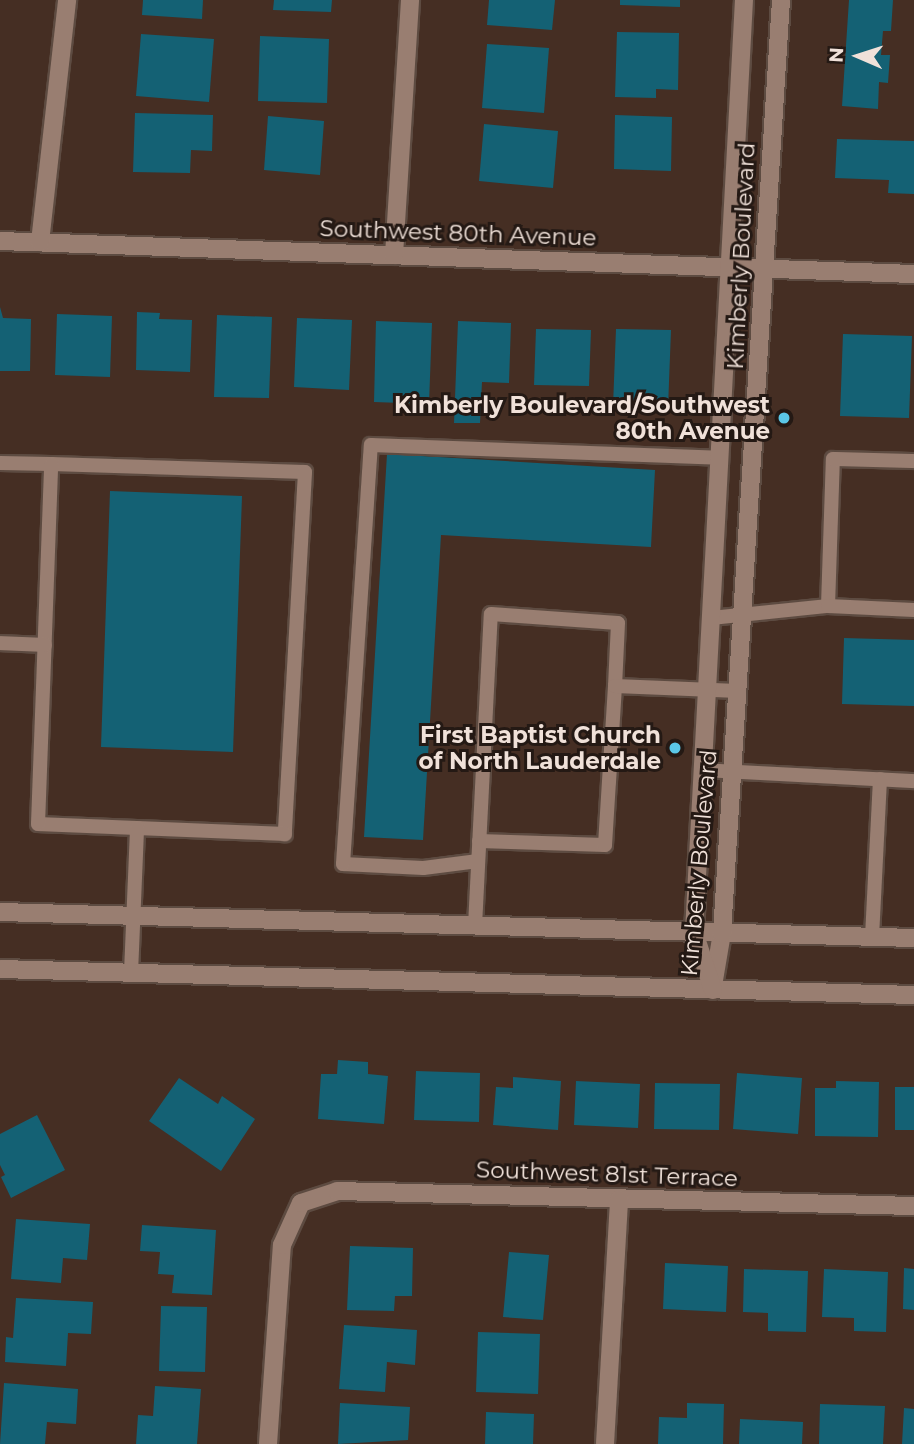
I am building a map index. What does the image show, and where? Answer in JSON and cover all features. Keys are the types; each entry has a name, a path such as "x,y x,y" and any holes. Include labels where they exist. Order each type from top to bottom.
{"street":[{"path":"40,242 67,0"},
{"path":"394,255 410,0"},
{"name":"Kimberly Boulevard","path":"713,990 694,932 744,0"},
{"name":"Kimberly Boulevard","path":"713,990 722,933 781,0"},
{"name":"Southwest 80th Avenue","path":"0,241 914,274"},
{"path":"0,912 914,938"},
{"path":"0,969 914,995"},
{"name":"Southwest 81st Terrace","path":"268,1444 282,1245 301,1203 337,1191 914,1206"},
{"path":"605,1444 619,1199"}],"lane":[{"path":"478,861 423,868 343,864 371,445 719,458"},
{"path":"828,606 833,458 914,461"},
{"path":"0,463 51,464 305,472 285,834 38,824 51,464"},
{"path":"711,618 828,606 914,610"},
{"path":"475,926 491,614 618,623 605,845 480,841"},
{"path":"0,643 45,645"},
{"path":"615,686 738,691"},
{"path":"702,770 914,781"},
{"path":"872,937 880,779"},
{"path":"131,973 137,828"}],"building":[{"path":"143,0 203,0 202,19 142,15"},
{"path":"274,0 332,0 331,12 273,10"},
{"path":"489,0 555,0 552,30 487,25"},
{"path":"620,0 680,0 680,7 620,5"},
{"path":"849,0 893,0 891,31 883,31 881,55 890,55 888,83 879,82 878,109 842,106"},
{"path":"617,32 679,33 678,90 656,89 656,98 615,97"},
{"path":"141,34 214,39 209,102 136,96"},
{"path":"260,36 329,39 327,103 258,101"},
{"path":"487,44 549,48 544,113 482,108"},
{"path":"135,113 213,115 212,151 191,150 190,173 133,172"},
{"path":"615,115 672,117 671,171 614,169"},
{"path":"268,116 324,121 320,175 264,170"},
{"path":"484,124 558,131 553,188 479,181"},
{"path":"837,139 914,141 914,194 888,193 889,180 835,178"},
{"path":"0,307 3,318 31,319 30,371 0,371"},
{"path":"137,312 160,313 159,319 192,320 190,372 136,370"},
{"path":"57,314 112,316 110,377 55,375"},
{"path":"217,315 272,317 269,398 214,397"},
{"path":"297,318 352,320 349,390 294,387"},
{"path":"376,321 432,323 429,404 374,402"},
{"path":"458,321 511,323 509,383 482,382 480,423 454,423"},
{"path":"536,329 591,330 589,386 534,385"},
{"path":"616,329 671,330 668,408 613,406"},
{"path":"843,334 912,336 909,418 840,416"},
{"path":"387,454 655,470 651,547 441,535 423,840 364,837"},
{"path":"110,491 242,496 233,752 101,747"},
{"path":"844,638 914,640 914,706 842,704"},
{"path":"338,1060 368,1062 368,1074 388,1076 384,1124 318,1119 321,1074 337,1074"},
{"path":"416,1071 480,1073 479,1122 414,1120"},
{"path":"737,1073 802,1078 798,1134 733,1129"},
{"path":"513,1077 561,1081 558,1130 493,1125 496,1087 513,1088"},
{"path":"179,1078 218,1104 222,1096 255,1119 221,1171 149,1121"},
{"path":"576,1081 640,1084 638,1128 574,1125"},
{"path":"836,1081 879,1082 878,1137 815,1136 815,1088 836,1088"},
{"path":"655,1083 720,1084 719,1130 654,1129"},
{"path":"895,1087 914,1087 914,1130 895,1130"},
{"path":"37,1115 65,1170 11,1198 1,1177 5,1175 0,1165 0,1134"},
{"path":"16,1219 90,1224 87,1260 63,1258 61,1283 11,1279"},
{"path":"142,1225 216,1230 212,1295 172,1293 174,1275 158,1274 160,1252 140,1251"},
{"path":"350,1246 413,1248 412,1296 395,1296 394,1311 347,1310"},
{"path":"509,1252 549,1255 543,1320 503,1317"},
{"path":"665,1263 728,1266 726,1312 663,1309"},
{"path":"904,1268 914,1269 914,1310 903,1309"},
{"path":"744,1269 808,1271 806,1332 768,1331 768,1313 743,1312"},
{"path":"824,1269 888,1272 886,1332 854,1331 854,1318 822,1317"},
{"path":"16,1298 93,1302 91,1334 68,1333 66,1366 5,1362 6,1337 13,1338"},
{"path":"161,1306 207,1307 205,1372 159,1371"},
{"path":"344,1325 417,1330 415,1365 387,1362 385,1392 339,1389"},
{"path":"478,1332 540,1334 538,1394 476,1392"},
{"path":"4,1383 78,1389 76,1424 47,1422 45,1444 0,1444"},
{"path":"155,1386 201,1389 197,1444 136,1444 138,1415 153,1416"},
{"path":"340,1403 410,1407 408,1440 338,1444"},
{"path":"687,1403 724,1404 723,1444 658,1444 659,1417 687,1418"},
{"path":"820,1404 885,1406 883,1444 819,1444"},
{"path":"904,1408 914,1409 914,1444 902,1444"},
{"path":"486,1412 534,1414 533,1444 485,1444"},
{"path":"740,1419 803,1422 802,1444 739,1444"}],"place":[{"name":"Kimberly Boulevard/Southwest 80th Avenue","path":"784,418"},
{"name":"First Baptist Church of North Lauderdale","path":"675,748"}]}
